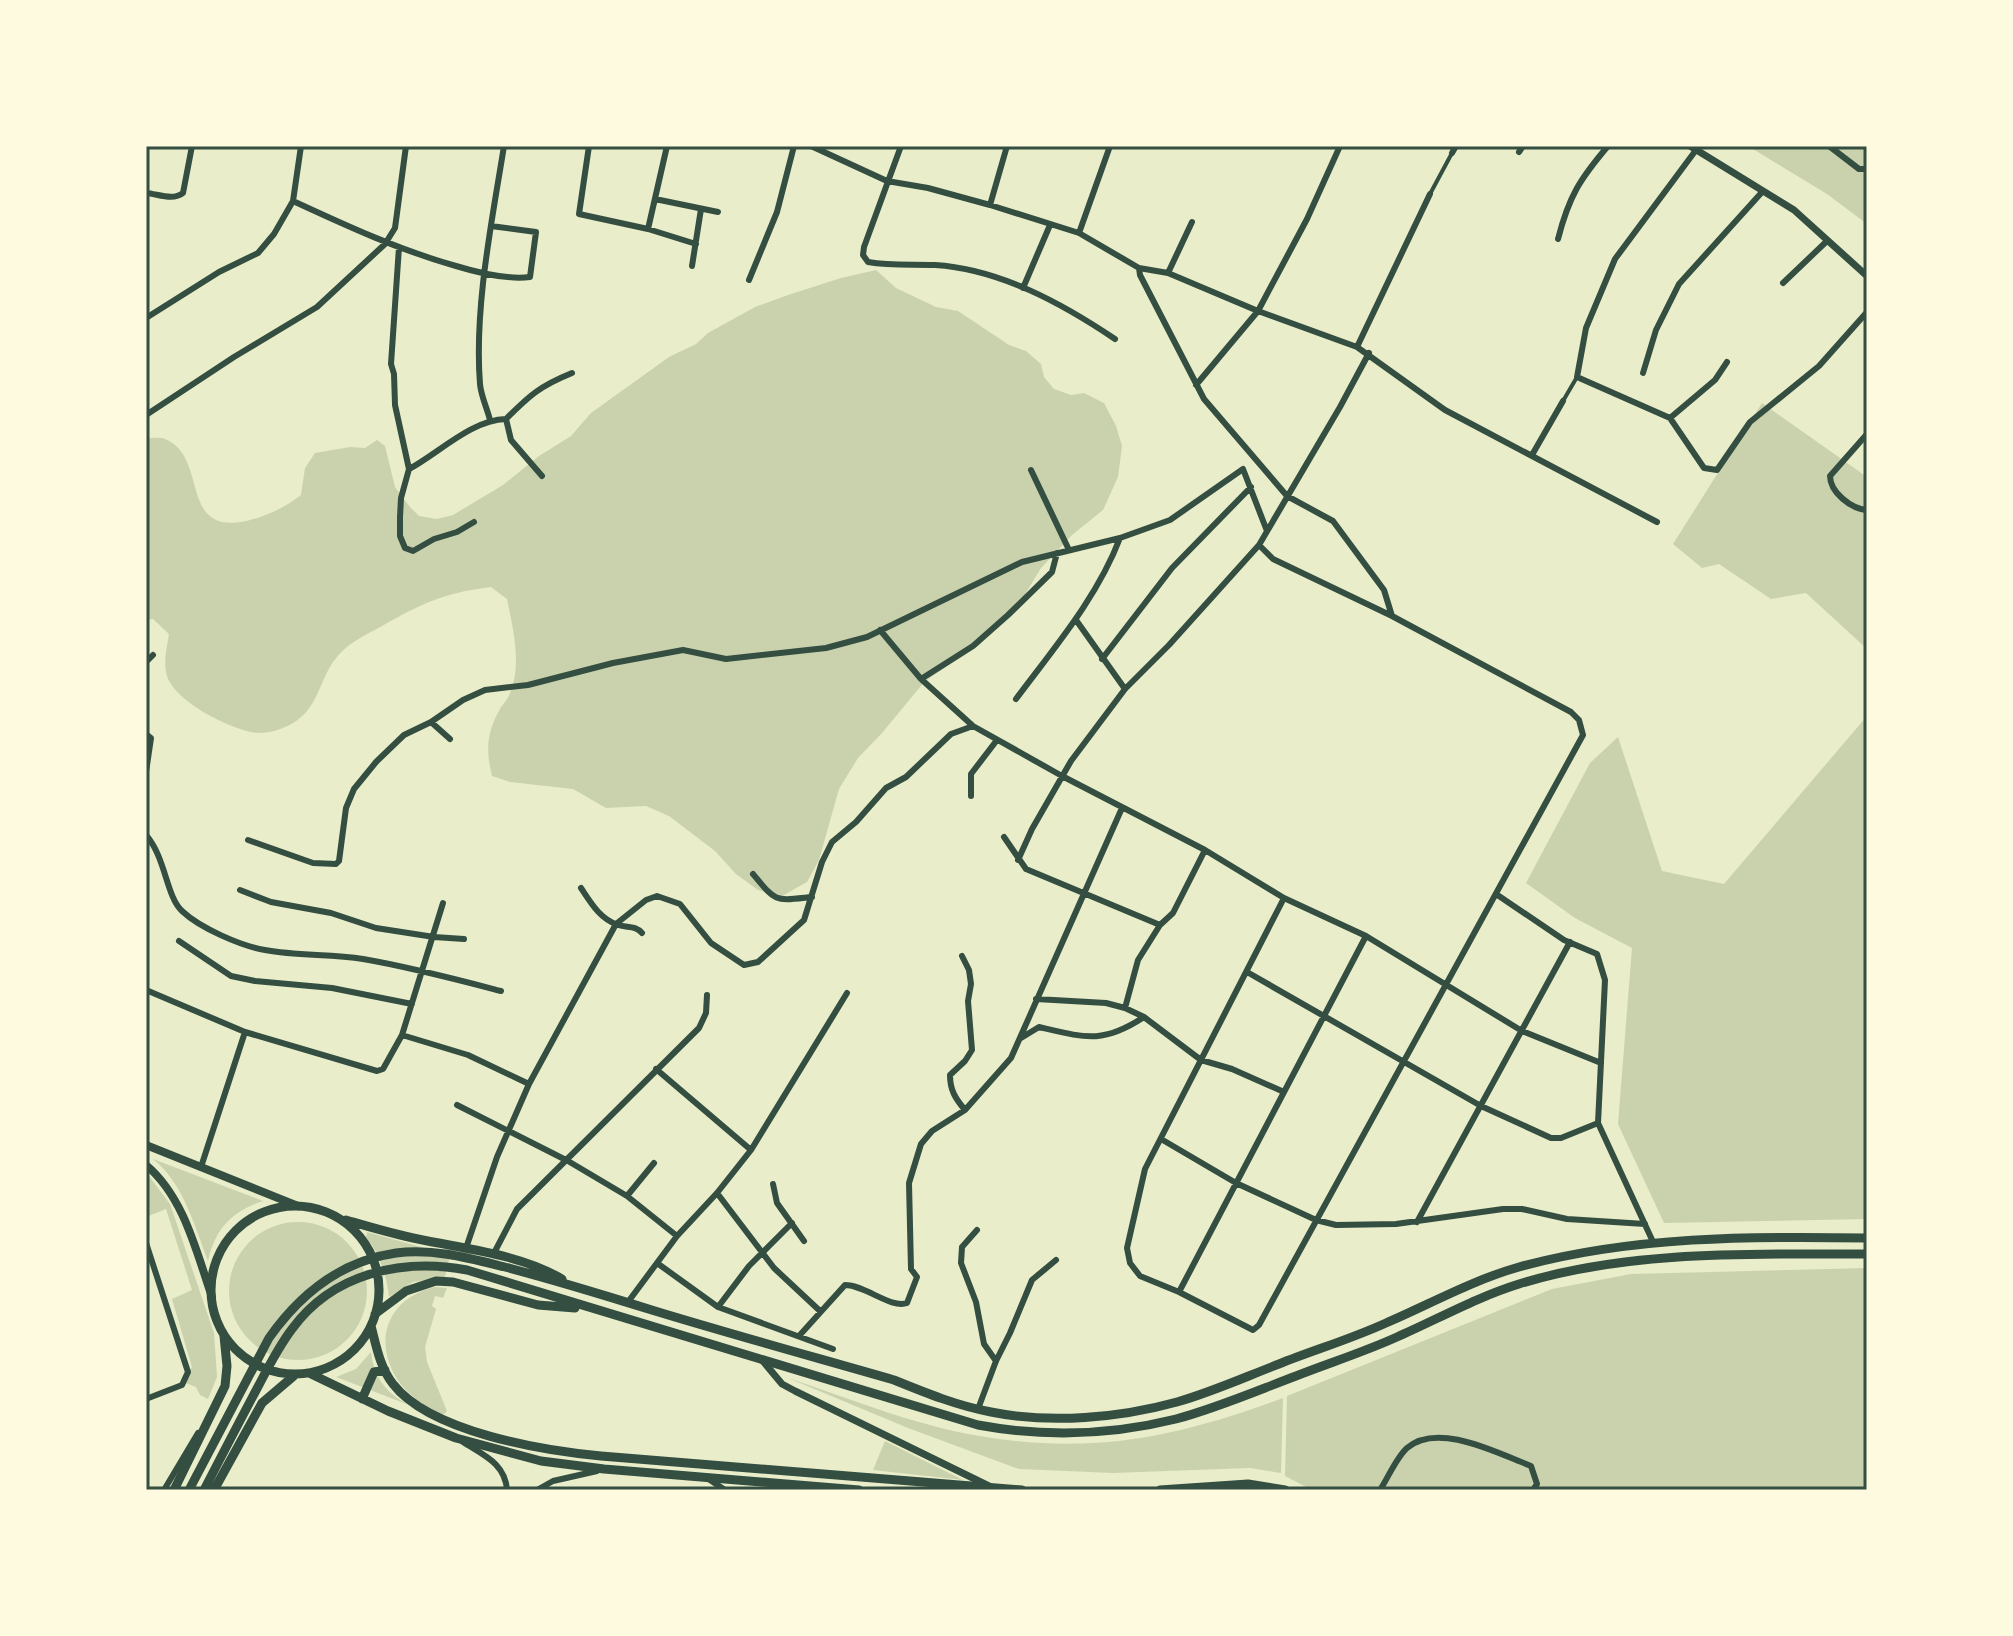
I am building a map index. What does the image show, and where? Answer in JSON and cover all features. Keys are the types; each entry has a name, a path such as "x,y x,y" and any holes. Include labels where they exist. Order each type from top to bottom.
{"main road":[{"path":"146,1145 298,1206 388,1232 545,1268 575,1287"},
{"path":"146,1165 162,1179 175,1198 224,1333 240,1353 271,1370 297,1374 332,1366 362,1340 371,1326 379,1289 372,1256 358,1234 335,1216"},
{"path":"212,1297 215,1267 223,1248 235,1232 259,1214 298,1206"},
{"path":"189,1490 269,1338 285,1315 335,1274 376,1258 418,1252 457,1255 554,1280 894,1380 978,1409 1021,1416 1072,1417 1162,1406 1213,1390 1377,1327 1502,1272 1578,1254 1654,1244 1729,1239 1867,1238"},
{"path":"204,1490 280,1345 308,1310 340,1286 380,1270 443,1265 467,1270 978,1425 1040,1432 1106,1430 1160,1422 1210,1408 1392,1339 1487,1295 1547,1277 1619,1264 1670,1259 1867,1254"},
{"path":"375,1314 406,1291 436,1281 453,1282 538,1305 595,1310"},
{"path":"371,1326 385,1370 393,1384 410,1401 503,1440 536,1448 601,1456 1022,1490"},
{"path":"174,1490 211,1418 226,1380 224,1333"},
{"path":"362,1399 374,1372 385,1370"},
{"path":"309,1373 456,1438 541,1461 704,1476 768,1486 859,1490"},
{"path":"214,1490 262,1403 297,1374"},
{"path":"1160,1490 1248,1484 1285,1490"}],"street":[{"path":"146,193 178,197 183,193 192,146"},
{"path":"146,318 219,272 258,253 274,234 293,201 301,146"},
{"path":"146,415 317,307 385,244 395,228 406,146"},
{"path":"490,420 481,388 479,354 485,274 504,146"},
{"path":"589,146 579,214 648,229 696,244"},
{"path":"648,229 667,146"},
{"path":"749,280 777,212 794,146"},
{"path":"811,146 887,181 928,188 1079,233 1139,268 1168,273 1258,311 1357,347 1445,410 1657,522"},
{"path":"901,146 864,247 863,255 868,262 896,266 936,265 978,273 1023,288 1080,316 1115,339"},
{"path":"990,205 1007,146"},
{"path":"1079,233 1110,146"},
{"path":"1196,385 1258,311 1307,219 1340,146"},
{"path":"1558,239 1567,206 1577,187 1608,146"},
{"path":"1829,146 1859,169 1867,169"},
{"path":"1532,455 1577,377 1586,328 1615,259 1693,148 1794,210 1867,276"},
{"path":"1357,347 1454,150"},
{"path":"1643,373 1656,330 1679,284 1763,191"},
{"path":"655,199 718,212"},
{"path":"293,201 385,244 485,274 526,279 531,273 536,232 491,226"},
{"path":"692,266 701,209"},
{"path":"1168,273 1192,222"},
{"path":"1023,288 1050,225"},
{"path":"1783,283 1827,241"},
{"path":"399,247 391,364 395,405 409,469 401,498 400,536 405,548 413,551 474,522"},
{"path":"1139,268 1204,399 1287,496 1333,521 1384,590 1392,616"},
{"path":"1577,377 1670,418 1704,468 1717,470 1750,422 1819,366 1867,312"},
{"path":"1018,860 1062,776 1125,689 1259,545 1369,353"},
{"path":"1670,418 1715,380 1727,362"},
{"path":"409,469 436,454 447,443 490,420 506,419 525,398 572,373"},
{"path":"506,419 511,440 542,476"},
{"path":"1867,434 1830,476 1830,485 1860,510 1867,510"},
{"path":"248,840 313,863 336,864 339,861 346,808 354,789 376,762 404,735 485,690 528,685 613,663 683,650 726,659 826,648 867,637 1022,562 1120,538 1170,520 1255,458"},
{"path":"1243,469 1267,531"},
{"path":"1031,470 1069,550"},
{"path":"1102,659 1172,568 1251,487"},
{"path":"1016,699 1076,620 1120,538"},
{"path":"1259,545 1273,559 1392,616 1571,712 1579,720 1583,735 1256,1329 1250,1329 1179,1292 1140,1276 1130,1263 1127,1248 1145,1169 1284,898"},
{"path":"921,679 973,646 1008,615 1052,572 1057,553"},
{"path":"1076,620 1125,689"},
{"path":"880,630 921,679 973,726 1205,850 1284,898 1366,936 1522,1031 1601,1063"},
{"path":"146,662 153,655"},
{"path":"431,722 450,739"},
{"path":"466,1248 497,1157 529,1084 616,924 646,900 657,896 680,904 711,943 744,965 751,965 796,930 804,920 822,862 832,842 856,822 886,788 906,777 951,734 973,726"},
{"path":"146,734 151,738 151,745 146,772"},
{"path":"971,796 971,774 997,740"},
{"path":"799,1336 845,1285 856,1286 899,1305 907,1303 917,1277 911,1269 909,1246 909,1183 913,1162 925,1137 965,1110 1011,1058 1122,808"},
{"path":"146,835 162,858 171,890 181,910 217,934 264,950 328,954 422,970 501,991"},
{"path":"1004,837 1026,869 1160,925"},
{"path":"1125,1008 1138,960 1160,925 1173,913 1205,850"},
{"path":"753,874 772,898 812,897"},
{"path":"581,888 595,910 616,924 634,927 642,933"},
{"path":"240,890 271,902 331,913 376,928 464,939"},
{"path":"1496,894 1570,942 1597,954 1605,980 1598,1123 1654,1244"},
{"path":"146,990 245,1032 377,1071 383,1069 402,1035 443,903"},
{"path":"1179,1292 1366,936"},
{"path":"179,941 231,976 332,988 412,1004"},
{"path":"1417,1222 1570,942"},
{"path":"962,956 971,984 968,1001 972,1050 950,1075 955,1098 965,1110"},
{"path":"1247,972 1481,1106 1551,1138 1561,1138 1598,1123"},
{"path":"628,1302 677,1236 751,1150 847,993"},
{"path":"493,1255 517,1209 699,1028 706,1013 707,995"},
{"path":"1036,999 1106,1003 1125,1008 1144,1017 1201,1060 1232,1069 1284,1092"},
{"path":"1018,1040 1039,1027 1075,1036 1114,1035 1144,1017"},
{"path":"201,1167 245,1032"},
{"path":"402,1035 468,1055 529,1084"},
{"path":"656,1069 751,1150"},
{"path":"457,1105 568,1161 627,1196 677,1236"},
{"path":"1161,1139 1236,1183 1316,1220 1360,1226 1522,1209 1567,1219 1645,1224"},
{"path":"627,1196 654,1163"},
{"path":"773,1184 777,1203 804,1241"},
{"path":"717,1193 762,1253 820,1311"},
{"path":"718,1307 762,1253 792,1223"},
{"path":"977,1230 962,1247 961,1263 976,1302 984,1344 996,1361"},
{"path":"146,1243 188,1372 182,1385 146,1399"},
{"path":"978,1409 1032,1280 1056,1260"},
{"path":"657,1263 718,1307 833,1349"},
{"path":"762,1360 782,1384 989,1486"},
{"path":"164,1490 195,1436 211,1418"},
{"path":"456,1438 497,1464 505,1474 507,1490"},
{"path":"1380,1490 1407,1448 1429,1439 1456,1438 1531,1466 1537,1484 1533,1490"},
{"path":"537,1490 553,1481 604,1469"},
{"path":"704,1476 725,1490"}],"green space":[{"path":"1748,146 1867,146 1867,224 1827,194"},
{"path":"876,270 896,288 936,307 958,311 1009,345 1026,351 1041,364 1044,377 1054,389 1071,395 1084,393 1104,403 1122,446 1118,477 1103,510 1072,535 1041,568 1024,596 979,645 925,681 858,758 839,789 819,860 807,882 782,896 758,890 736,874 715,851 669,816 646,806 606,808 573,789 510,782 492,776 488,750 490,734 514,682 516,659 507,599 491,587 434,600 355,641 333,662 307,711 293,723 277,730 258,733 234,727 206,714 172,686 165,665 169,634 153,619 146,620 146,439 163,438 178,448 187,461 202,506 211,517 225,522 261,517 301,495 305,468 315,453 350,447 365,448 377,440 385,446 395,487 410,507 419,516 437,519 453,515 503,485 539,456 571,436 591,413 708,333 755,307 841,278"},
{"path":"1762,403 1867,477 1867,649 1806,593 1771,599 1719,564 1702,568 1673,544"},
{"path":"1867,716 1867,1219 1664,1223 1618,1124 1632,948 1575,918 1526,883 1590,763 1618,737 1662,871 1724,884"},
{"path":"153,1159 263,1201 242,1210 226,1223 215,1240 208,1261 193,1219 173,1180"},
{"path":"146,1172 170,1204 214,1333 217,1377 208,1399 200,1395 196,1387 183,1382 192,1367 172,1299 192,1290 166,1209 146,1217"},
{"path":"298,1222 324,1227 347,1242 362,1265 367,1291 362,1317 347,1340 324,1355 298,1360 272,1355 249,1340 234,1317 229,1291 234,1265 249,1242 272,1227"},
{"path":"367,1232 450,1255 445,1277 413,1282 389,1297 382,1265 366,1237"},
{"path":"1867,1268 1867,1490 1312,1490 1285,1476 1287,1396 1552,1289 1631,1274"},
{"path":"435,1287 447,1288 443,1298 435,1296 432,1306 436,1309 425,1347 427,1362 447,1411 441,1417 398,1381 388,1359 386,1345 390,1319 398,1308 420,1292"},
{"path":"371,1352 382,1384 409,1405 336,1377 356,1369"},
{"path":"788,1378 935,1427 986,1437 1064,1444 1101,1443 1173,1432 1283,1398 1281,1473 1250,1468 1113,1473 1019,1469 908,1428"},
{"path":"885,1441 963,1480 873,1470"}]}
